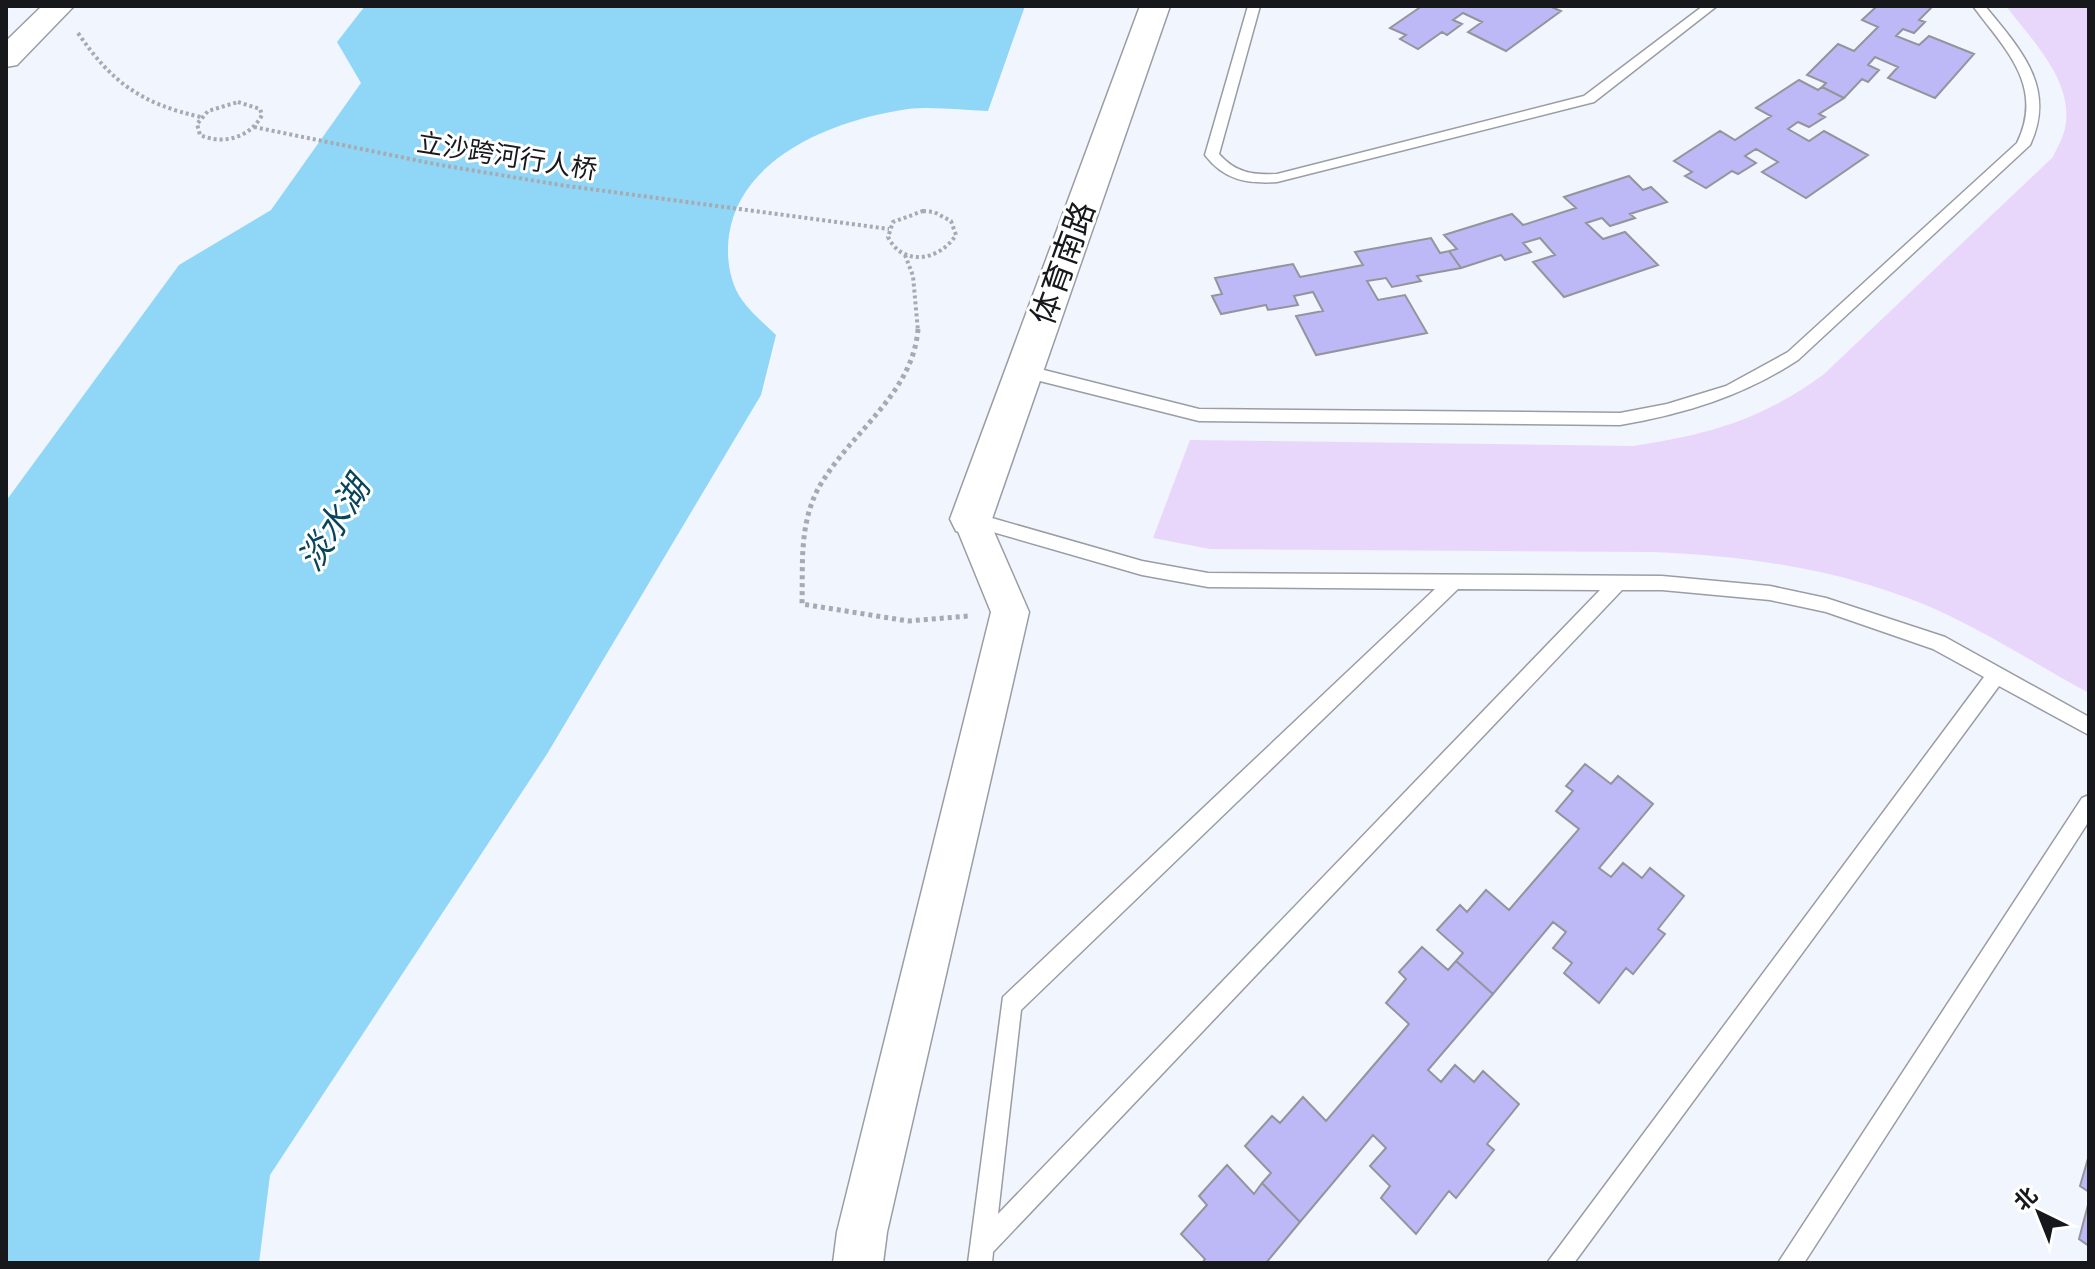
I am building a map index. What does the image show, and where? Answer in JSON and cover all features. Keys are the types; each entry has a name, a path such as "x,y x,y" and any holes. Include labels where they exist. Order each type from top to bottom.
{"street":[{"name":"体育南路","path":"971,519 1155,6"},
{"path":"6,58 66,17"},
{"path":"858,1263 862,1232 1010,612 971,519"}],"lane":[{"path":"1254,6 1212,155 1226,171 1250,180 1277,178 1589,99 1711,6"},
{"path":"1024,371 1199,415 1620,419 1672,411 1719,398 1760,379 1793,356 2023,145 2035,119 2033,89 2020,60 1979,6"},
{"path":"971,519 1142,568 1208,580 1618,583 1715,586 1770,593 1826,605 1939,643 2089,727"},
{"path":"981,1256 1011,1005 1454,582"},
{"path":"981,1256 1618,583"},
{"path":"1559,1263 1996,675"},
{"path":"1790,1263 2089,804"}],"path":[{"path":"66,17 88,49 118,80 155,106 201,117"},
{"path":"247,103 260,109 262,115 254,127 225,140 206,139 196,130 201,117 217,107 247,103"},
{"name":"立沙跨河行人桥","path":"254,127 435,164 560,185 889,229"},
{"path":"923,211 943,215 955,228 953,243 937,254 905,255 890,245 889,229 901,217 923,211"},
{"path":"905,255 913,276 918,325 916,352 901,381 819,488 803,529 802,604 908,621 1010,612"}],"shaded area":[{"path":"2006,6 2089,6 2089,693 1968,625 1915,601 1842,577 1767,562 1653,552 1210,549 1153,538 1190,440 1633,446 1733,423 1800,391 1823,375 2053,157 2065,128 2064,94 2049,62"}],"water":[{"name":"淡水湖","path":"365,6 1025,6 988,111 908,109 880,114 823,132 772,163 752,183 737,207 728,243 731,277 746,305 776,335 761,395 547,754 270,1175 259,1263 6,1263 6,501 179,265 271,210 361,83 337,42"}],"building":[{"path":"1422,6 1549,6 1561,11 1506,51 1468,32 1482,22 1463,13 1453,20 1462,24 1447,35 1442,32 1418,49 1400,39 1406,35 1390,28"},
{"path":"1877,6 1933,6 1919,20 1925,22 1914,33 1903,29 1896,36 1919,45 1929,36 1974,54 1935,98 1888,78 1898,67 1875,57 1868,65 1879,70 1868,82 1862,79 1844,98 1822,87 1826,83 1807,75 1838,44 1854,51 1878,27 1862,20"},
{"path":"1799,80 1844,98 1819,114 1825,117 1809,127 1798,122 1788,129 1809,141 1824,131 1868,155 1806,198 1762,172 1778,162 1756,149 1745,156 1756,163 1738,174 1732,171 1706,188 1685,176 1692,172 1674,161 1720,131 1735,140 1771,116 1756,108"},
{"path":"1629,176 1643,190 1651,187 1667,202 1630,214 1635,218 1610,226 1602,218 1586,223 1603,239 1625,232 1658,265 1564,297 1533,262 1555,255 1540,238 1523,243 1531,252 1505,260 1501,255 1461,268 1449,251 1457,249 1444,235 1512,214 1523,225 1576,208 1564,197"},
{"path":"1431,238 1440,253 1449,251 1461,268 1417,276 1421,281 1392,287 1386,278 1367,281 1378,300 1405,295 1427,333 1316,355 1296,316 1323,311 1313,292 1294,296 1298,305 1268,310 1266,305 1221,314 1212,296 1222,294 1215,278 1293,264 1300,277 1363,265 1355,252"},
{"path":"1585,764 1611,784 1618,776 1653,804 1599,868 1611,877 1623,863 1642,878 1650,868 1684,896 1658,929 1665,934 1633,974 1626,968 1599,1003 1564,973 1572,963 1553,948 1566,932 1553,922 1493,994 1456,961 1463,953 1437,930 1460,905 1467,912 1486,890 1509,910 1579,829 1556,811 1573,791 1566,786"},
{"path":"1422,947 1448,970 1456,961 1493,994 1428,1070 1441,1082 1455,1065 1474,1082 1483,1071 1519,1104 1487,1144 1494,1150 1456,1198 1449,1191 1416,1234 1381,1198 1390,1186 1370,1166 1386,1148 1373,1135 1300,1222 1262,1183 1271,1173 1245,1146 1272,1116 1280,1123 1303,1097 1326,1121 1409,1024 1386,1003 1406,979 1399,972"},
{"path":"2089,1155 2089,1192 2080,1186"},
{"path":"1227,1165 1254,1194 1262,1183 1300,1222 1266,1263 1202,1263 1205,1259 1181,1234 1207,1205 1199,1196"},
{"path":"2089,1201 2089,1246 2079,1239"}]}
